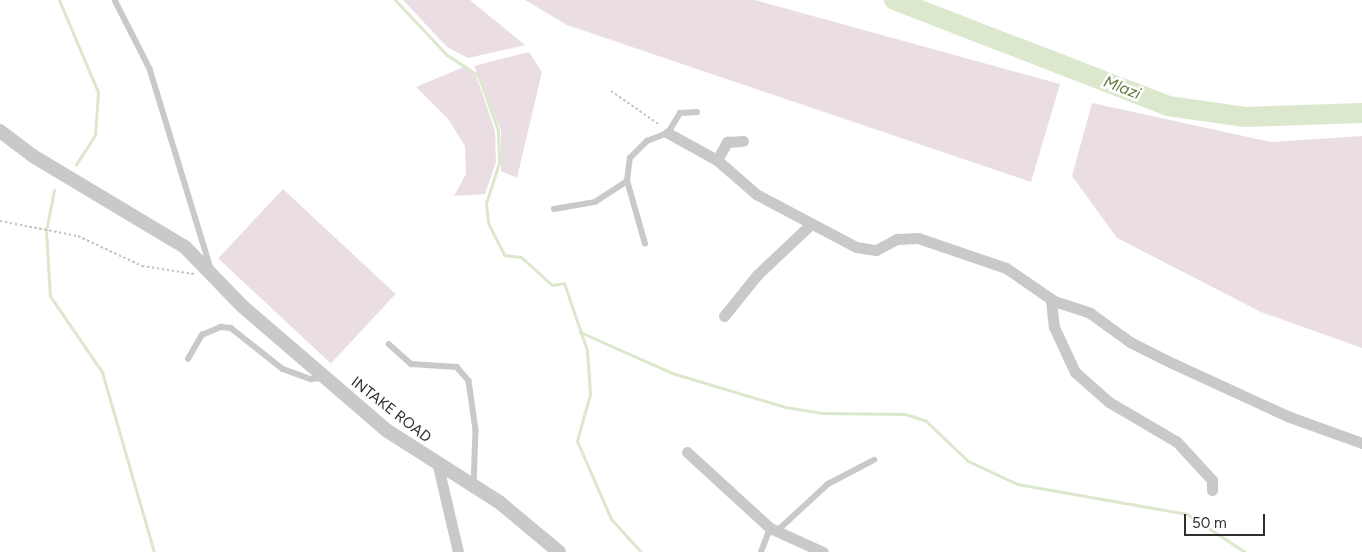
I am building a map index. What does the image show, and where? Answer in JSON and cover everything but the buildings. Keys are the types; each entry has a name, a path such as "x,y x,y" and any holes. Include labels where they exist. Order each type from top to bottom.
{"street":[{"name":"INTAKE ROAD","path":"0,131 33,156 154,226 214,273 242,306 324,378 438,466 474,486 532,526 559,552"},
{"path":"668,133 717,160 756,194 868,251 897,239 932,242 1006,268 1051,300 1090,313 1130,342 1287,416 1362,444"},
{"path":"717,160 727,142 743,141"},
{"path":"724,316 764,268 812,224"},
{"path":"1051,300 1054,327 1075,372 1109,402 1177,442 1212,480 1212,490"},
{"path":"687,452 773,530 823,552"},
{"path":"438,466 458,552"}],"lane":[{"path":"116,0 150,69 214,273"},
{"path":"646,244 627,181 630,158 637,148 668,133 680,113 697,112"},
{"path":"554,209 595,202 627,181"},
{"path":"188,359 202,335 220,326 231,328 284,369 311,379 324,378"},
{"path":"390,344 411,364 456,367 468,381 476,430 474,486"},
{"path":"761,552 773,530 828,484 874,460"}],"path":[{"path":"612,91 668,133"},
{"path":"0,221 78,236 142,266 214,273"}],"shaded area":[{"path":"403,0 470,0 525,45 468,58 447,47"},
{"path":"525,0 755,0 1060,84 1031,182 567,25"},
{"path":"529,52 542,72 517,178 501,171 501,130 474,66"},
{"path":"466,66 477,78 495,131 496,162 485,194 454,196 466,174 465,146 448,119 416,87"},
{"path":"1092,103 1271,142 1362,136 1362,348 1261,312 1117,238 1072,176"},
{"path":"283,189 396,294 331,364 218,258"}],"waterway":[{"path":"59,0 98,92 95,135 76,164"},
{"path":"395,0 447,55 478,75 498,130 499,163 486,203 488,223 504,255 521,257 552,285 564,283 587,350 590,394 577,441 611,519 641,552"},
{"name":"Mlazi","path":"894,0 1168,106 1245,117 1362,113"},
{"path":"54,190 46,231 50,296 102,372 154,552"},
{"path":"580,332 672,373 785,407 821,413 905,414 926,421 968,461 1017,484 1187,514 1245,552"}]}
